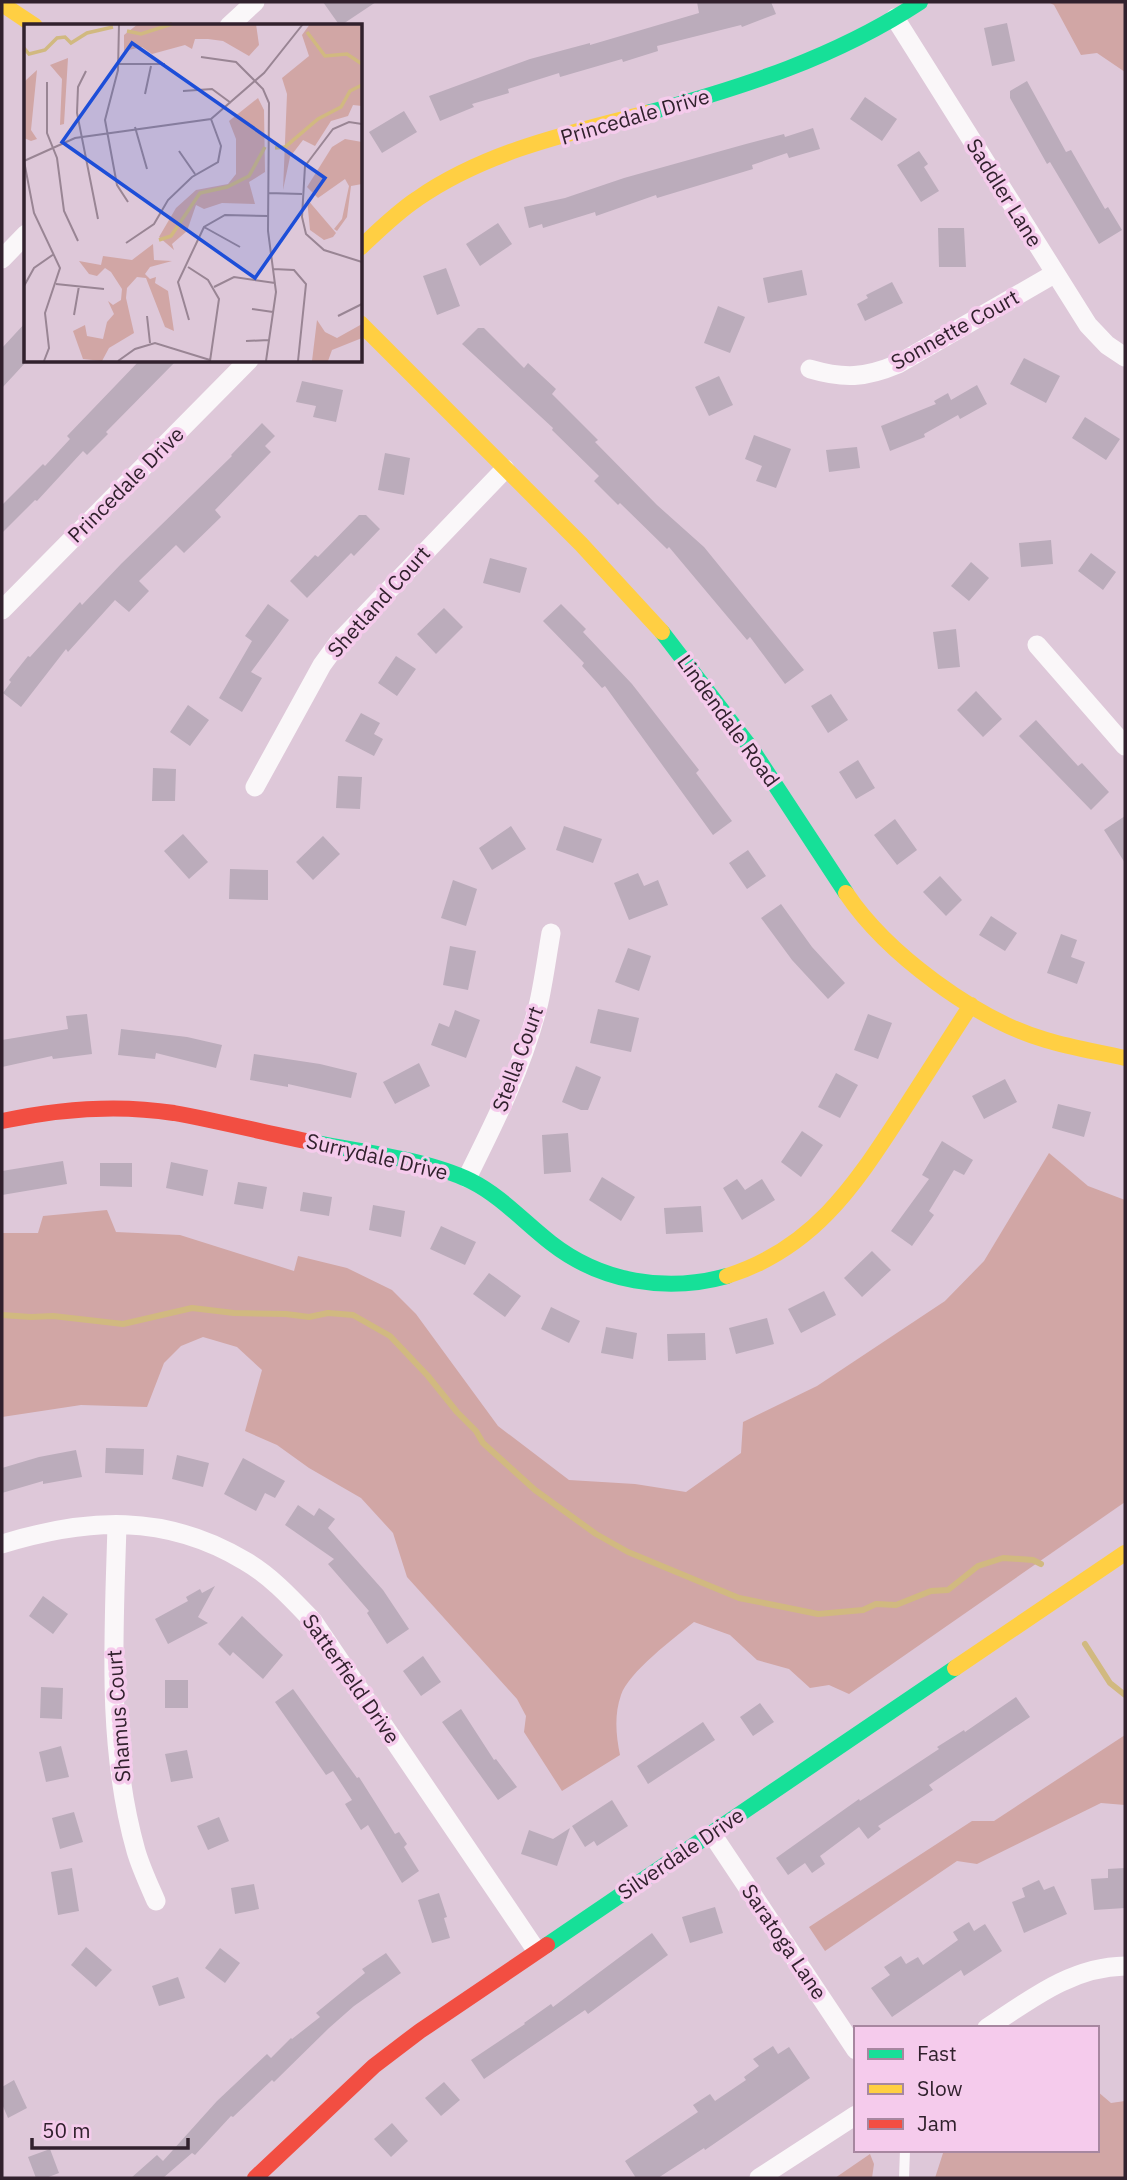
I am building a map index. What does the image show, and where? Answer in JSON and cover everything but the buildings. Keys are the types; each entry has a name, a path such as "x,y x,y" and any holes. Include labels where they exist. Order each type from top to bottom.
{"street":[{"path":"231,24 255,2"},
{"name":"Princedale Drive","path":"362,246 424,194 461,173 521,149 733,89 792,69 848,43 920,2"},
{"path":"2,4 32,24"},
{"name":"Saddler Lane","path":"895,18 1088,325 1107,345 1125,357"},
{"path":"2,259 24,236"},
{"name":"Sonnette Court","path":"810,369 855,377 877,373 898,364 1054,274"},
{"name":"Lindendale Road","path":"362,325 581,544 645,612 689,665 751,748 851,900 880,934 924,973 971,1005 1007,1025 1045,1040 1125,1058"},
{"name":"Princedale Drive","path":"2,610 247,362"},
{"name":"Shetland Court","path":"255,787 322,666 338,643 505,469"},
{"path":"1037,645 1125,746"},
{"name":"Stella Court","path":"467,1178 495,1122 519,1064 539,1003 551,933"},
{"name":"Surrydale Drive","path":"2,1121 77,1109 125,1108 172,1113 428,1166 467,1178 494,1195 561,1252 590,1267 620,1278 684,1285 730,1275 766,1260 793,1245 816,1226 843,1198 866,1168 971,1005"},
{"name":"Satterfield Drive","path":"2,1544 44,1531 82,1525 152,1527 178,1532 213,1544 246,1561 278,1586 313,1621 536,1950"},
{"name":"Shamus Court","path":"117,1525 113,1664 119,1765 137,1853 156,1902"},
{"name":"Silverdale Drive","path":"255,2178 374,2066 420,2031 1125,1553"},
{"name":"Saratoga Lane","path":"712,1833 854,2047"},
{"path":"990,2026 1069,1977 1088,1970 1125,1966"},
{"path":"760,2178 854,2116"}],"lane":[{"path":"904,2178 905,2152"}],"shaded area":[{"path":"1048,2 1125,2 1125,72 1097,53 1081,55 1054,5"},
{"path":"1049,1153 1088,1186 1125,1200 1125,1502 849,1694 829,1685 810,1688 789,1669 757,1660 730,1635 694,1622 653,1656 625,1686 617,1718 620,1755 562,1791 524,1732 526,1716 517,1699 407,1577 393,1533 361,1498 309,1468 277,1445 245,1431 262,1370 237,1347 203,1337 181,1346 164,1363 147,1407 81,1405 2,1417 2,1233 38,1233 43,1216 107,1210 116,1232 180,1235 294,1271 298,1256 347,1268 392,1290 416,1314 498,1426 569,1480 635,1484 686,1492 741,1453 743,1422 817,1386 945,1301 984,1261"},
{"path":"1125,1735 1125,1805 1101,1803 977,1864 957,1861 825,1951 809,1927 972,1821 994,1821"},
{"path":"1099,2093 1111,2103 1125,2101 1125,2178 935,2178 943,2152 1099,2152"},
{"path":"870,2154 874,2164 872,2178 835,2178"}],"waterway":[{"path":"2,1315 53,1316 123,1324 192,1308 309,1317 328,1313 353,1315 390,1336 476,1431 483,1443 535,1490 596,1534 628,1552 739,1598 818,1614 863,1610 876,1604 896,1605 931,1591 948,1590 978,1566 1003,1558 1033,1560 1041,1564"},
{"path":"1085,1644 1110,1683 1125,1695"}],"traffic: fast":[{"path":"647,113 788,68 856,39 920,2"},
{"path":"662,632 751,748 846,893"},
{"path":"306,1141 412,1161 453,1173 492,1194 570,1256 613,1275 681,1284 727,1276"},
{"path":"547,1945 955,1668"}],"traffic: slow":[{"path":"2,4 32,24"},
{"path":"362,246 409,204 470,169 528,146 647,113"},
{"path":"362,325 581,544 662,632"},
{"path":"846,893 863,916 908,961 963,1001 991,1017 1046,1040 1125,1058"},
{"path":"727,1276 783,1250 807,1233 828,1213 865,1168 971,1005"},
{"path":"955,1668 1125,1553"}],"traffic: jam":[{"path":"2,1121 66,1111 109,1108 153,1110 306,1141"},
{"path":"255,2178 374,2066 420,2031 547,1945"}]}
